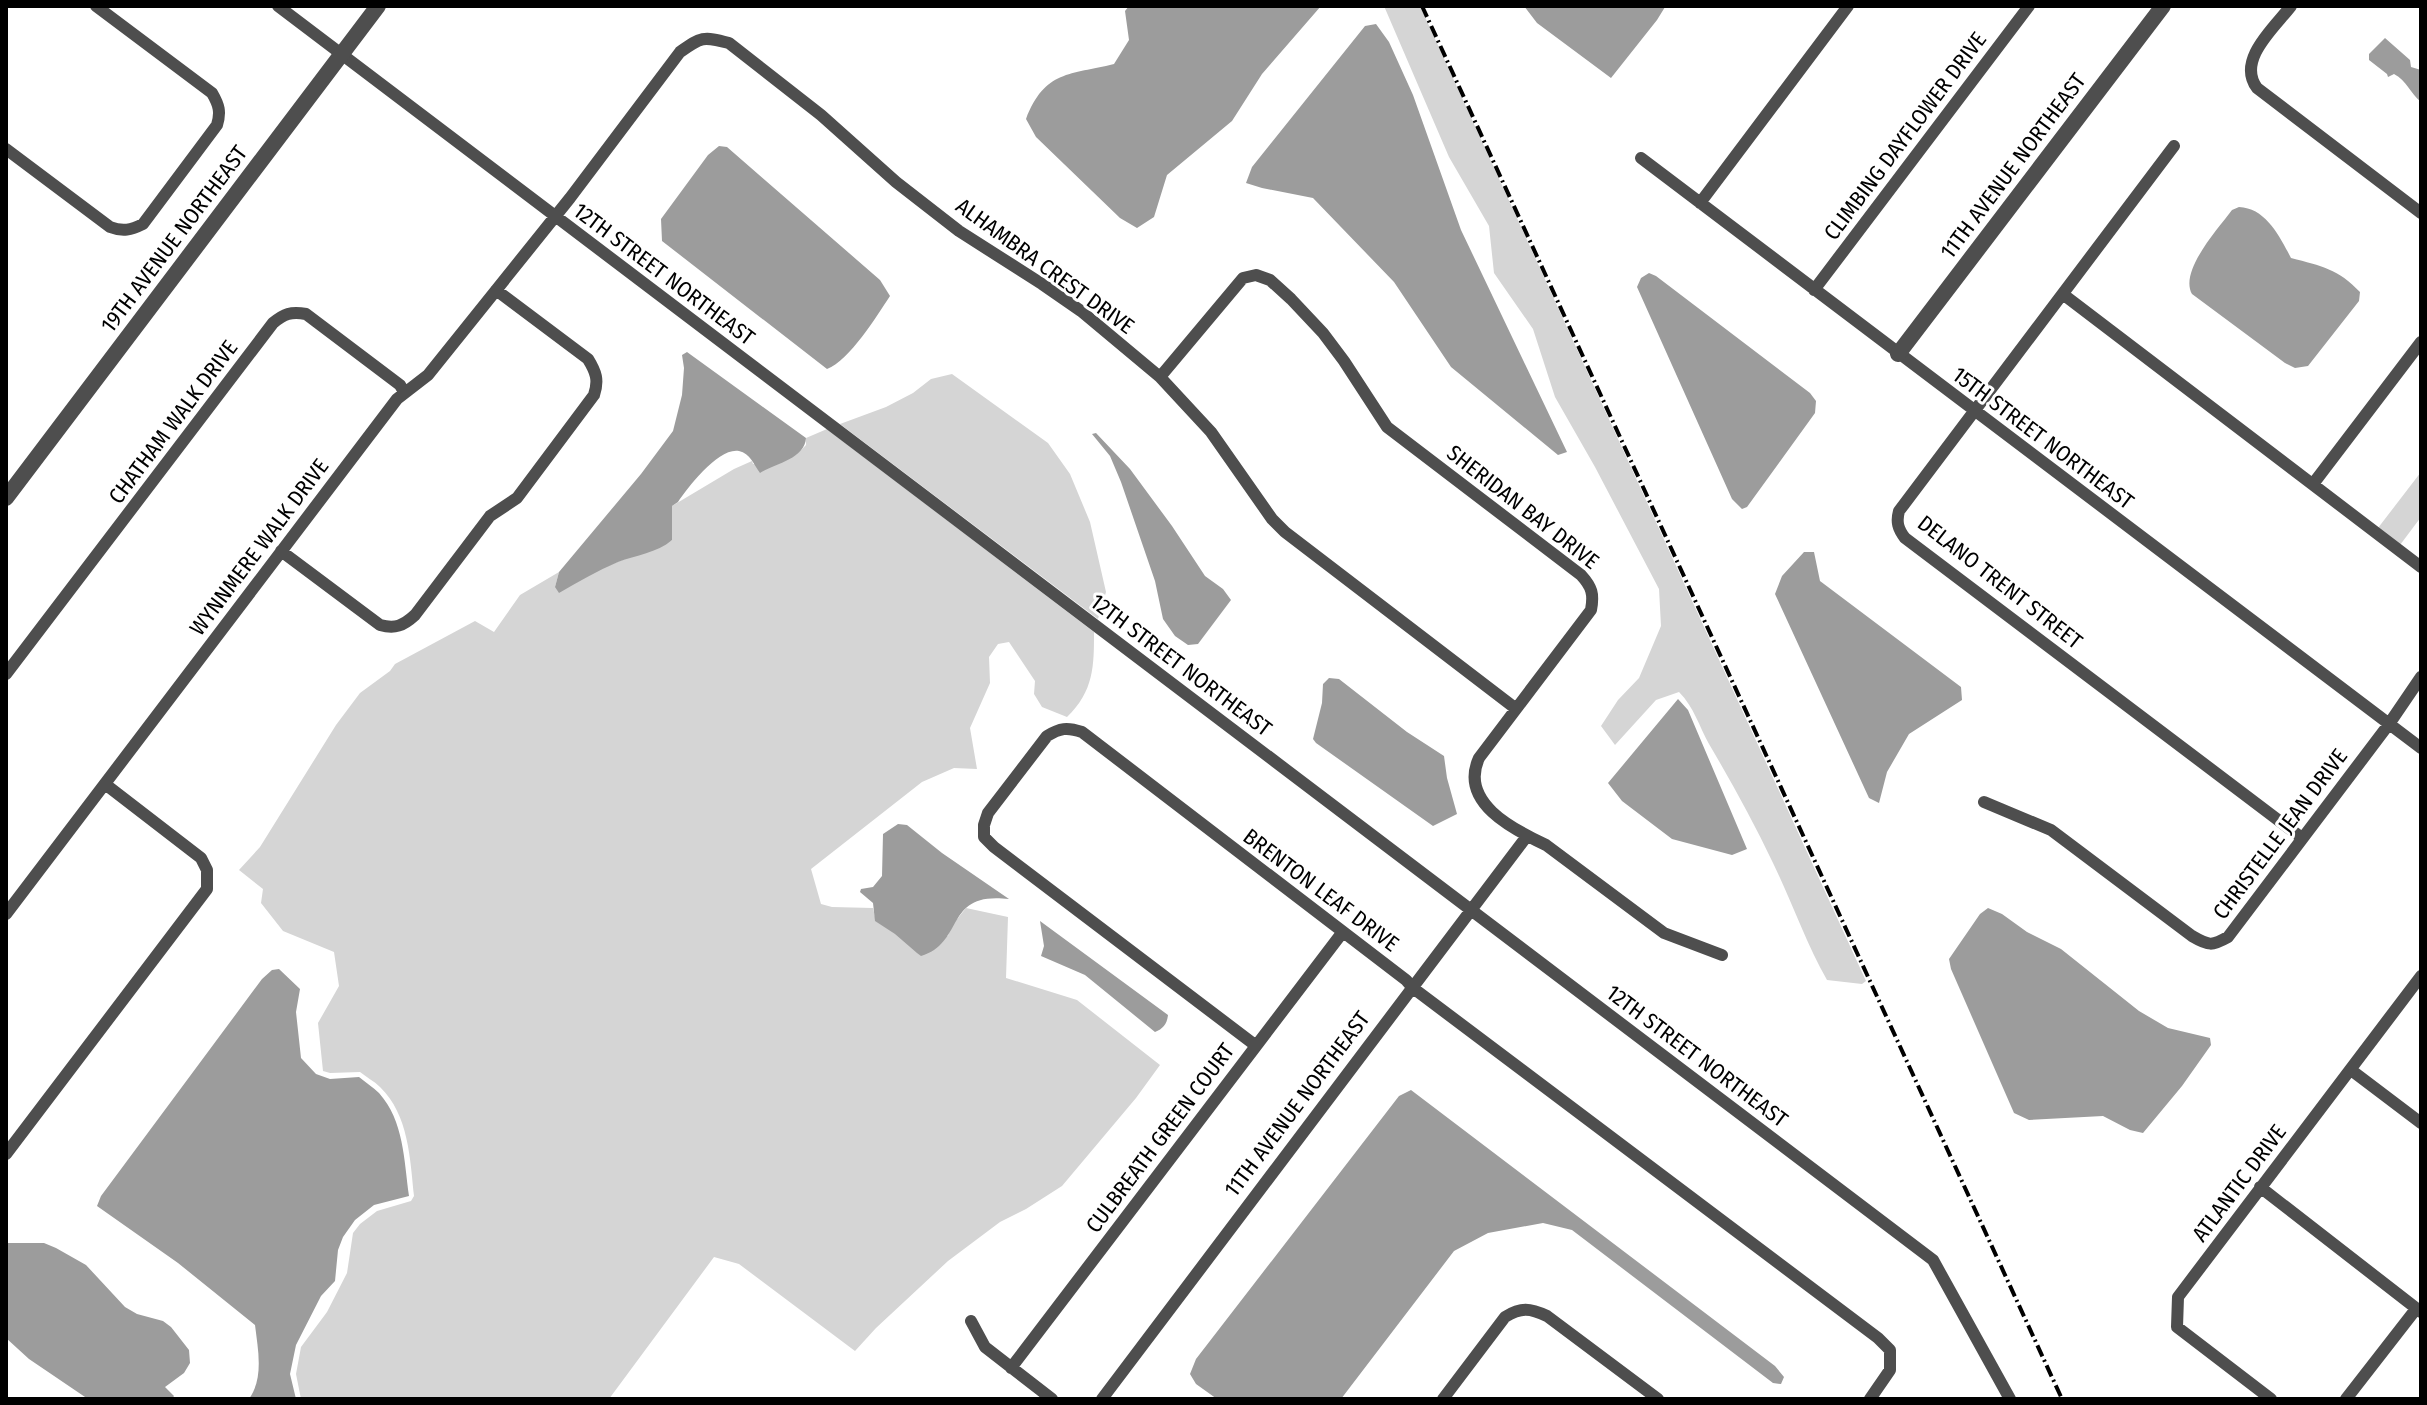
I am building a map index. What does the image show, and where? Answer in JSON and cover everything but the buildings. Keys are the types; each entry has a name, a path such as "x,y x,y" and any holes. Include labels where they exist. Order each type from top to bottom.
{"street":[{"path":"6,149 110,227 120,231 143,224 217,125 220,114 212,93 96,6"},
{"name":"12TH STREET NORTHEAST","path":"278,6 1933,1260 2007,1394"},
{"name":"19TH AVENUE NORTHEAST","path":"6,498 378,6"},
{"name":"CLIMBING DAYFLOWER DRIVE","path":"1814,290 2029,6"},
{"name":"11TH AVENUE NORTHEAST","path":"1898,354 2163,6"},
{"path":"2291,6 2256,52 2251,62 2252,82 2421,213"},
{"path":"1700,203 1845,7"},
{"name":"ALHAMBRA CREST DRIVE","path":"554,216 680,52 699,39 713,38 729,43 788,87 921,202 959,231 1081,311 1160,377 1211,432 1272,519 1285,532 1515,708"},
{"name":"DELANO TRENT STREET","path":"2174,146 1899,511 1897,519 1905,538 2302,838"},
{"name":"15TH STREET NORTHEAST","path":"1641,158 2421,748"},
{"name":"WYNNMERE WALK DRIVE","path":"6,914 397,399 428,375 554,216"},
{"name":"SHERIDAN BAY DRIVE","path":"1160,377 1243,278 1256,275 1270,280 1323,333 1387,427 1581,575 1591,586 1594,596 1591,610 1479,758 1473,771 1476,792 1483,804 1527,836 1546,845 1664,933 1722,955"},
{"path":"281,551 380,625 394,628 415,615 490,516 517,498 594,395 598,383 596,371 588,359 496,290"},
{"path":"2064,295 2421,567"},
{"name":"CHATHAM WALK DRIVE","path":"6,674 273,323 283,315 293,312 306,314 400,385 404,392"},
{"path":"2313,484 2421,342"},
{"name":"CHRISTELLE JEAN DRIVE","path":"1984,802 2051,830 2192,936 2214,945 2228,937 2421,677"},
{"name":"BRENTON LEAF DRIVE","path":"1255,1045 984,837 988,813 1047,736 1058,729 1070,728 1082,732 1413,988 1878,1338 1890,1350 1890,1370 1870,1399"},
{"path":"6,1154 207,889 207,870 201,858 105,784"},
{"name":"11TH AVENUE NORTHEAST","path":"1102,1399 1527,836"},
{"name":"CULBREATH GREEN COURT","path":"1011,1368 1342,933"},
{"name":"ATLANTIC DRIVE","path":"2271,1399 2177,1327 2178,1297 2421,976"},
{"path":"2351,1070 2421,1123"},
{"path":"2260,1187 2419,1310 2346,1399"},
{"path":"1443,1399 1505,1317 1518,1309 1531,1309 1547,1316 1658,1399"},
{"path":"971,1321 985,1347 1052,1399"},
{"path":"1996,1399 2007,1394"}],"shaded area":[{"path":"1129,6 1321,6 1262,74 1232,121 1167,175 1154,217 1137,228 1120,218 1036,137 1026,119 1033,103 1051,83 1072,73 1114,64 1129,40 1125,11"},
{"path":"1384,6 1420,6 1866,981 1862,984 1827,980 1758,833 1692,710 1679,692 1656,700 1615,745 1601,726 1618,700 1639,678 1661,626 1659,589 1555,397 1533,329 1494,273 1489,226 1449,157"},
{"path":"1524,6 1665,7 1611,78 1537,23"},
{"path":"1376,24 1389,42 1413,95 1461,230 1567,452 1558,455 1451,367 1394,282 1313,198 1246,183 1252,167 1365,26"},
{"path":"2385,38 2410,60 2411,67 2421,70 2421,102 2398,77 2394,74 2388,77 2369,60 2369,54"},
{"path":"719,146 727,147 880,280 890,296 845,357 827,369 662,241 661,219 708,155"},
{"path":"2239,207 2257,212 2264,218 2291,258 2329,269 2360,292 2359,301 2308,366 2295,368 2285,363 2192,294 2189,285 2195,262 2232,210"},
{"path":"1649,273 1810,393 1816,401 1815,413 1747,507 1742,509 1732,499 1637,287 1641,278"},
{"path":"687,352 806,438 804,445 795,456 760,473 743,452 731,451 722,455 672,506 672,540 653,551 610,565 559,593 555,587 559,572 673,431 682,395 682,355"},
{"path":"952,374 1048,443 1070,474 1090,522 1106,592 1098,619 840,424 886,407 931,379"},
{"path":"827,429 1094,632 1094,644 1091,678 1083,698 1067,717 1042,707 1034,694 1035,681 1009,642 998,644 989,657 990,683 970,728 977,769 954,768 922,782 811,869 821,904 873,908 876,921 896,934 948,936 950,928 966,908 1008,917 1006,978 1077,1000 1160,1065 1062,1186 1000,1222 948,1261 855,1351 739,1264 714,1257 609,1399 301,1399 296,1374 301,1347 327,1312 347,1273 353,1233 377,1211 411,1201 414,1196 411,1167 397,1111 380,1087 360,1072 323,1071 318,1023 339,986 334,952 283,931 261,903 263,889 239,870 260,847 336,725 360,693 395,664 475,621 494,632 520,595 559,572 555,587 672,540 672,506 752,461 753,464 782,461 800,451 806,445 806,438"},
{"path":"1096,433 1130,469 1205,576 1223,589 1231,600 1198,644 1188,645 1175,636 1163,619 1155,581 1121,482 1110,456 1092,434"},
{"path":"2421,472 2421,517 2400,545 2378,528"},
{"path":"1804,552 1814,552 1820,581 1961,687 1962,700 1909,734 1887,772 1879,803 1869,798 1775,594 1782,576"},
{"path":"1329,678 1339,679 1407,732 1444,756 1457,814 1433,826 1316,743 1313,739 1322,703 1323,684"},
{"path":"1678,699 1688,710 1747,849 1732,855 1672,839 1622,801 1608,783"},
{"path":"898,824 907,825 1009,899 974,903 964,910 935,949 921,956 875,921 873,903 860,892 861,889 873,887 882,876 883,834"},
{"path":"1988,908 2061,949 2139,1011 2168,1028 2210,1038 2211,1045 2143,1133 2103,1116 2029,1120 2014,1113 1949,959 1980,914"},
{"path":"1040,921 1168,1015 1164,1026 1155,1032 1085,975 1041,956 1044,946"},
{"path":"279,969 300,989 296,1012 301,1058 316,1074 330,1079 359,1077 379,1093 394,1116 402,1142 409,1196 374,1205 355,1220 343,1237 338,1250 335,1281 321,1296 296,1345 290,1374 296,1399 249,1399 258,1373 255,1325 178,1263 97,1206 101,1196 262,979 272,970"},
{"path":"1411,1090 1775,1366 1784,1377 1781,1384 1773,1383 1572,1230 1543,1223 1488,1233 1454,1251 1341,1399 1217,1399 1196,1384 1190,1374 1196,1359 1399,1096"},
{"path":"6,1243 44,1243 56,1248 86,1265 125,1307 171,1327 189,1350 190,1363 184,1373 165,1387 174,1396 172,1399 88,1399 29,1359 6,1338"}],"railway":[{"path":"1422,6 2062,1399"}]}
